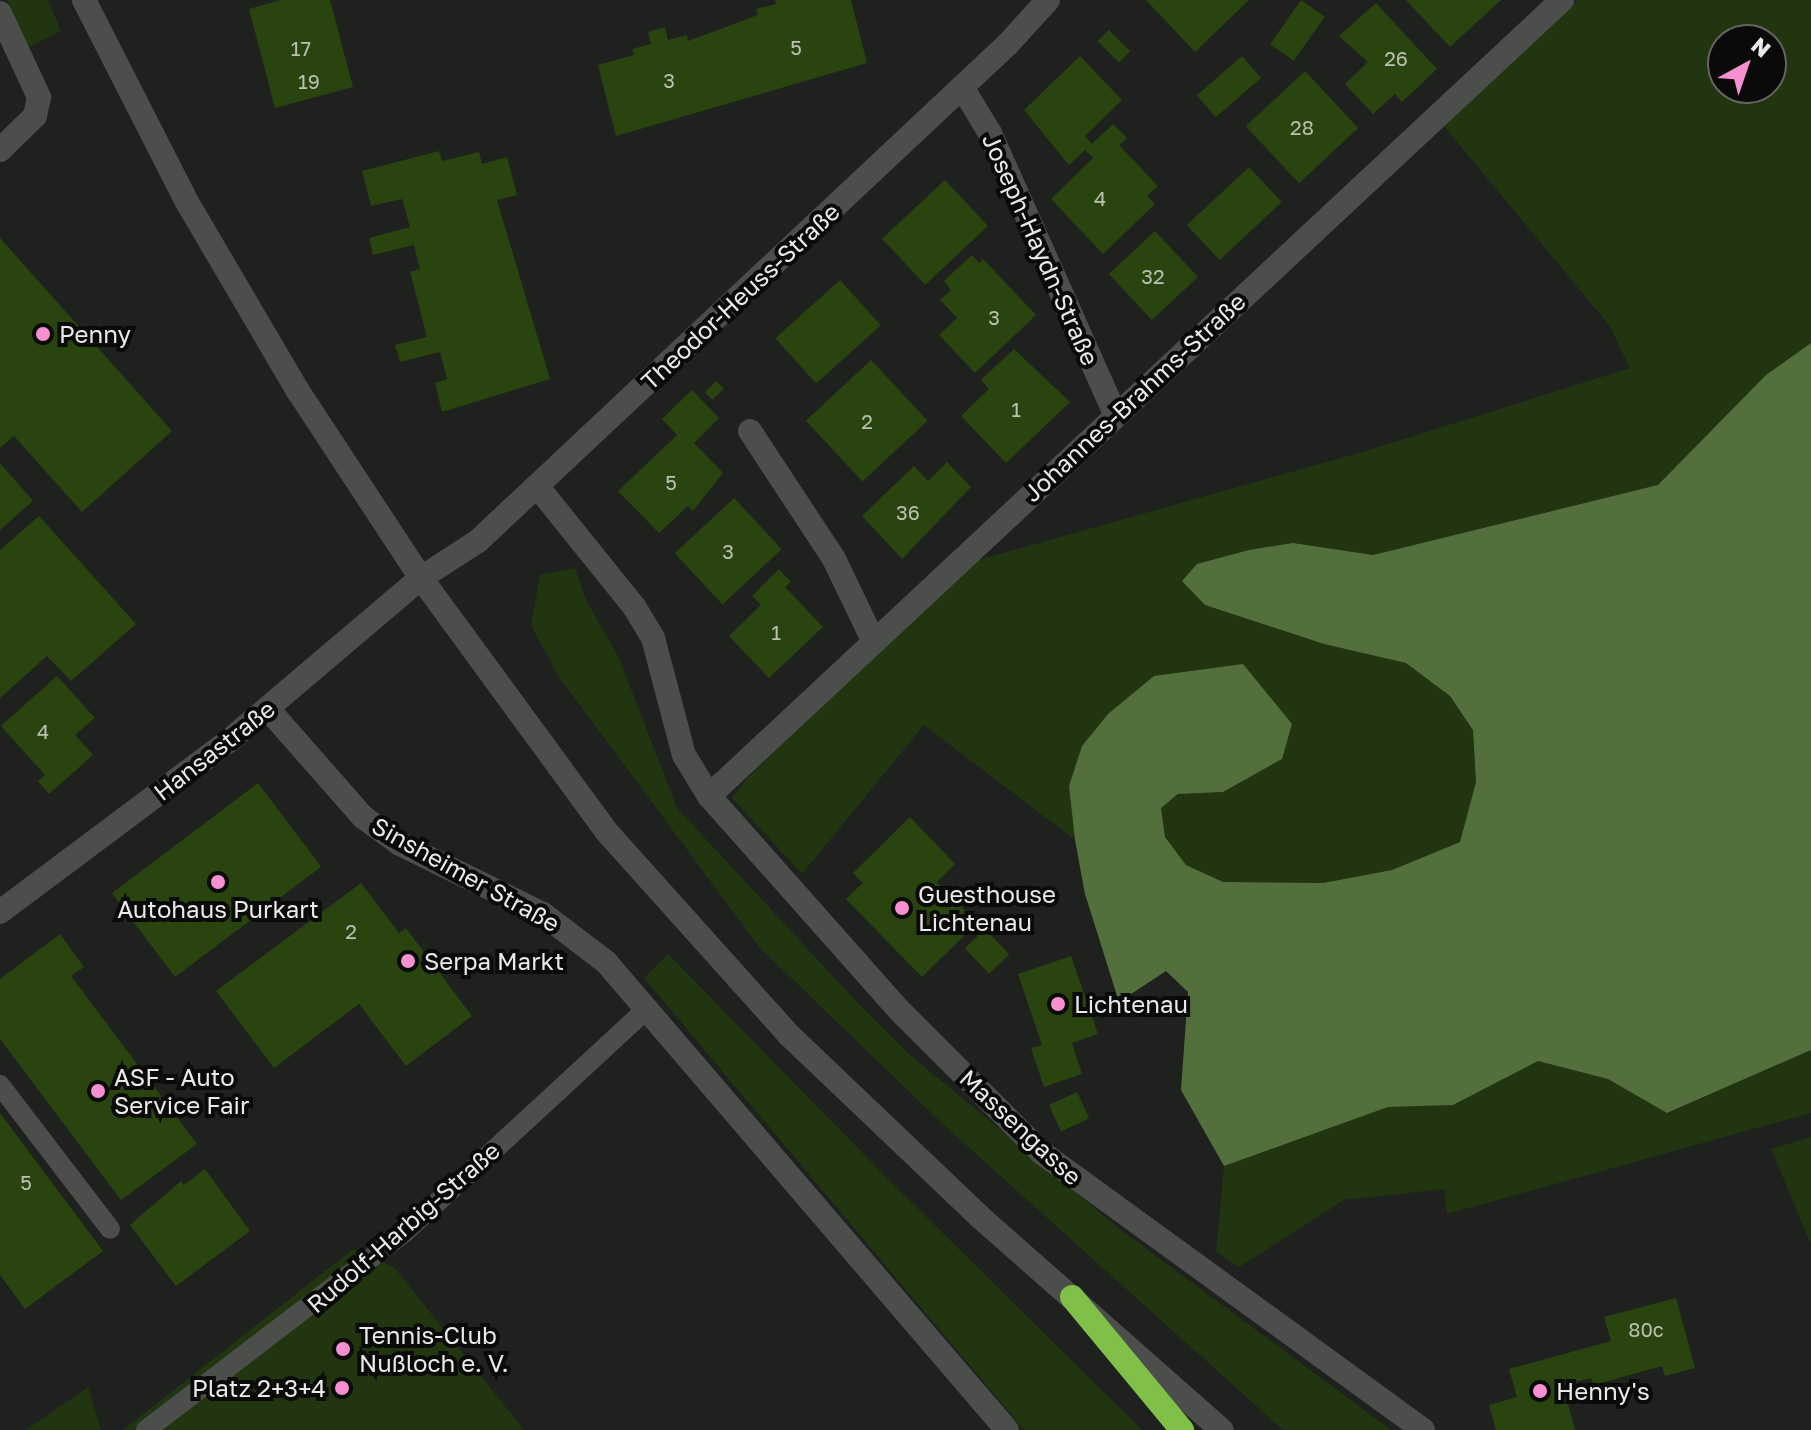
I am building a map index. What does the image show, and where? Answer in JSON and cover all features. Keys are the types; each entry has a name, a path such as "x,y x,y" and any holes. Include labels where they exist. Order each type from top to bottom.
{"highway":[{"path":"1072,1297 1182,1430"}],"street":[{"path":"84,0 233,281 421,578 542,747 667,903 789,1035 1072,1297 1222,1430"},
{"name":"Theodor-Heuss-Straße","path":"421,578 478,541 962,87 1048,0"},
{"name":"Johannes-Brahms-Straße","path":"709,796 1562,0"},
{"path":"0,13 39,97 30,124 0,150"},
{"name":"Joseph-Haydn-Straße","path":"962,87 990,133 1115,414"},
{"path":"750,431 834,559 873,640"},
{"name":"Massengasse","path":"537,486 635,608 653,638 684,755 709,796 902,1013 1035,1146 1423,1430"},
{"name":"Hansastraße","path":"0,912 268,709 421,578"},
{"name":"Sinsheimer Straße","path":"268,709 363,817 400,844 543,914 606,962 648,1008"},
{"path":"648,1008 1007,1430"}],"lane":[{"name":"Rudolf-Harbig-Straße","path":"146,1430 404,1233 648,1008"},
{"path":"0,1085 110,1229"}],"shaded area":[{"path":"7,0 48,0 61,31 29,47"},
{"path":"1578,0 1811,0 1811,343 1766,375 1659,485 1373,555 1293,543 1205,605 1324,644 1406,663 1450,696 1473,730 1476,782 1460,842 1392,870 1323,883 1223,882 1186,865 1165,838 1161,807 1179,794 1223,792 1282,758 1292,724 1082,746 1069,786 1075,840 924,725 802,874 732,798 749,776 975,561 1369,450 1630,368 1609,325 1443,125"},
{"path":"1811,343 1811,1050 1667,1113 1608,1079 1538,1061 1453,1105 1388,1107 1224,1166 1181,1090 1188,992 1166,971 1119,1002 1085,894 1075,840 1069,786 1082,746 1108,714 1154,676 1243,664 1292,724 1282,759 1223,792 1178,794 1161,808 1165,837 1186,865 1223,882 1323,883 1392,870 1460,842 1476,782 1473,730 1450,696 1406,663 1324,644 1205,605 1182,581 1197,564 1249,550 1293,543 1373,555 1658,485 1766,375"},
{"path":"575,568 586,600 619,658 677,808 854,999 910,1055 1121,1230 1391,1430 1283,1430 945,1126 760,948 559,677 531,625 540,575"},
{"path":"668,954 888,1179 1142,1430 1024,1430 644,978"},
{"path":"1811,1050 1811,1113 1447,1214 1444,1189 1344,1200 1239,1267 1216,1252 1224,1166 1388,1107 1453,1105 1538,1061 1608,1079 1668,1113"},
{"path":"1811,1137 1811,1244 1771,1149"},
{"name":"Tennis-Club Nußloch e. V.","path":"353,1249 394,1267 524,1430 123,1430"},
{"path":"88,1387 101,1430 26,1430"}],"building":[{"path":"281,0 330,0 353,87 275,108 249,9"},
{"path":"775,0 851,0 867,63 616,136 598,65 634,55 632,49 651,44 648,32 665,27 668,40 687,35 688,41 758,15 756,9 776,4"},
{"path":"1146,0 1249,0 1195,52"},
{"path":"1301,0 1325,17 1294,61 1270,44"},
{"path":"1406,0 1501,0 1450,47"},
{"path":"1376,3 1437,69 1402,102 1395,94 1373,114 1345,84 1368,62 1339,36"},
{"path":"1109,30 1130,51 1119,63 1098,41"},
{"path":"1080,56 1122,100 1085,136 1092,144 1113,124 1127,138 1119,145 1158,186 1147,196 1155,204 1103,254 1051,199 1093,158 1085,150 1069,165 1024,110"},
{"path":"1242,56 1261,78 1216,117 1197,95"},
{"path":"1305,71 1358,128 1299,183 1246,126"},
{"path":"439,151 442,161 479,152 482,164 507,157 517,195 497,200 550,379 442,412 435,383 447,379 440,352 400,362 395,345 427,337 410,272 420,269 414,245 373,255 369,238 410,227 402,199 371,206 362,171"},
{"path":"1249,167 1282,202 1220,260 1187,225"},
{"path":"945,180 988,226 925,285 882,239"},
{"path":"1155,231 1198,277 1152,320 1109,274"},
{"name":"Penny","path":"0,238 172,431 82,512 14,436 0,448"},
{"path":"972,255 979,263 983,259 1036,315 975,373 939,335 957,318 940,300 951,290 944,281"},
{"path":"840,280 881,325 816,384 775,338"},
{"path":"1014,349 1070,402 1006,463 961,416 989,389 981,380"},
{"path":"871,360 928,421 863,481 806,421"},
{"path":"716,381 724,389 712,400 705,392"},
{"path":"692,390 719,418 694,443 723,473 693,511 688,506 659,533 618,491 677,435 662,419"},
{"path":"947,462 971,487 902,559 862,516 914,466 928,481"},
{"path":"0,463 33,501 0,530"},
{"path":"734,498 782,549 723,604 675,553"},
{"path":"39,516 136,624 71,681 47,656 0,698 0,550"},
{"path":"779,569 791,582 785,587 823,627 769,678 729,636 761,605 752,596"},
{"path":"57,676 95,718 75,735 93,755 49,794 38,781 45,775 1,726"},
{"name":"Autohaus Purkart","path":"258,783 321,867 175,977 112,893"},
{"path":"910,817 955,864 937,882 977,923 922,977 846,899 863,883 853,873"},
{"path":"361,883 399,933 406,928 472,1016 406,1066 359,1004 274,1068 216,991"},
{"path":"985,929 1009,954 989,974 965,948"},
{"name":"ASF - Auto Service Fair","path":"60,934 84,967 71,976 197,1144 121,1200 0,1039 0,979"},
{"name":"Lichtenau","path":"1071,956 1098,1034 1072,1043 1082,1074 1044,1087 1031,1048 1042,1045 1018,974"},
{"path":"1077,1092 1089,1118 1061,1131 1049,1105"},
{"path":"0,1113 103,1251 25,1309 0,1275"},
{"path":"205,1169 250,1231 176,1286 130,1225 181,1181 184,1185"},
{"path":"1676,1298 1695,1368 1665,1376 1662,1366 1593,1385 1591,1378 1563,1385 1575,1430 1496,1430 1489,1405 1517,1397 1509,1369 1611,1341 1604,1317"}],"place":[{"name":"Penny","path":"43,334"},
{"name":"Autohaus Purkart","path":"218,882"},
{"name":"Guesthouse Lichtenau","path":"902,908"},
{"name":"Serpa Markt","path":"408,961"},
{"name":"Lichtenau","path":"1058,1004"},
{"name":"ASF - Auto Service Fair","path":"98,1091"},
{"name":"Tennis-Club Nußloch e. V.","path":"343,1349"},
{"name":"Platz 2+3+4","path":"342,1388"},
{"name":"Henny's","path":"1540,1391"}]}
